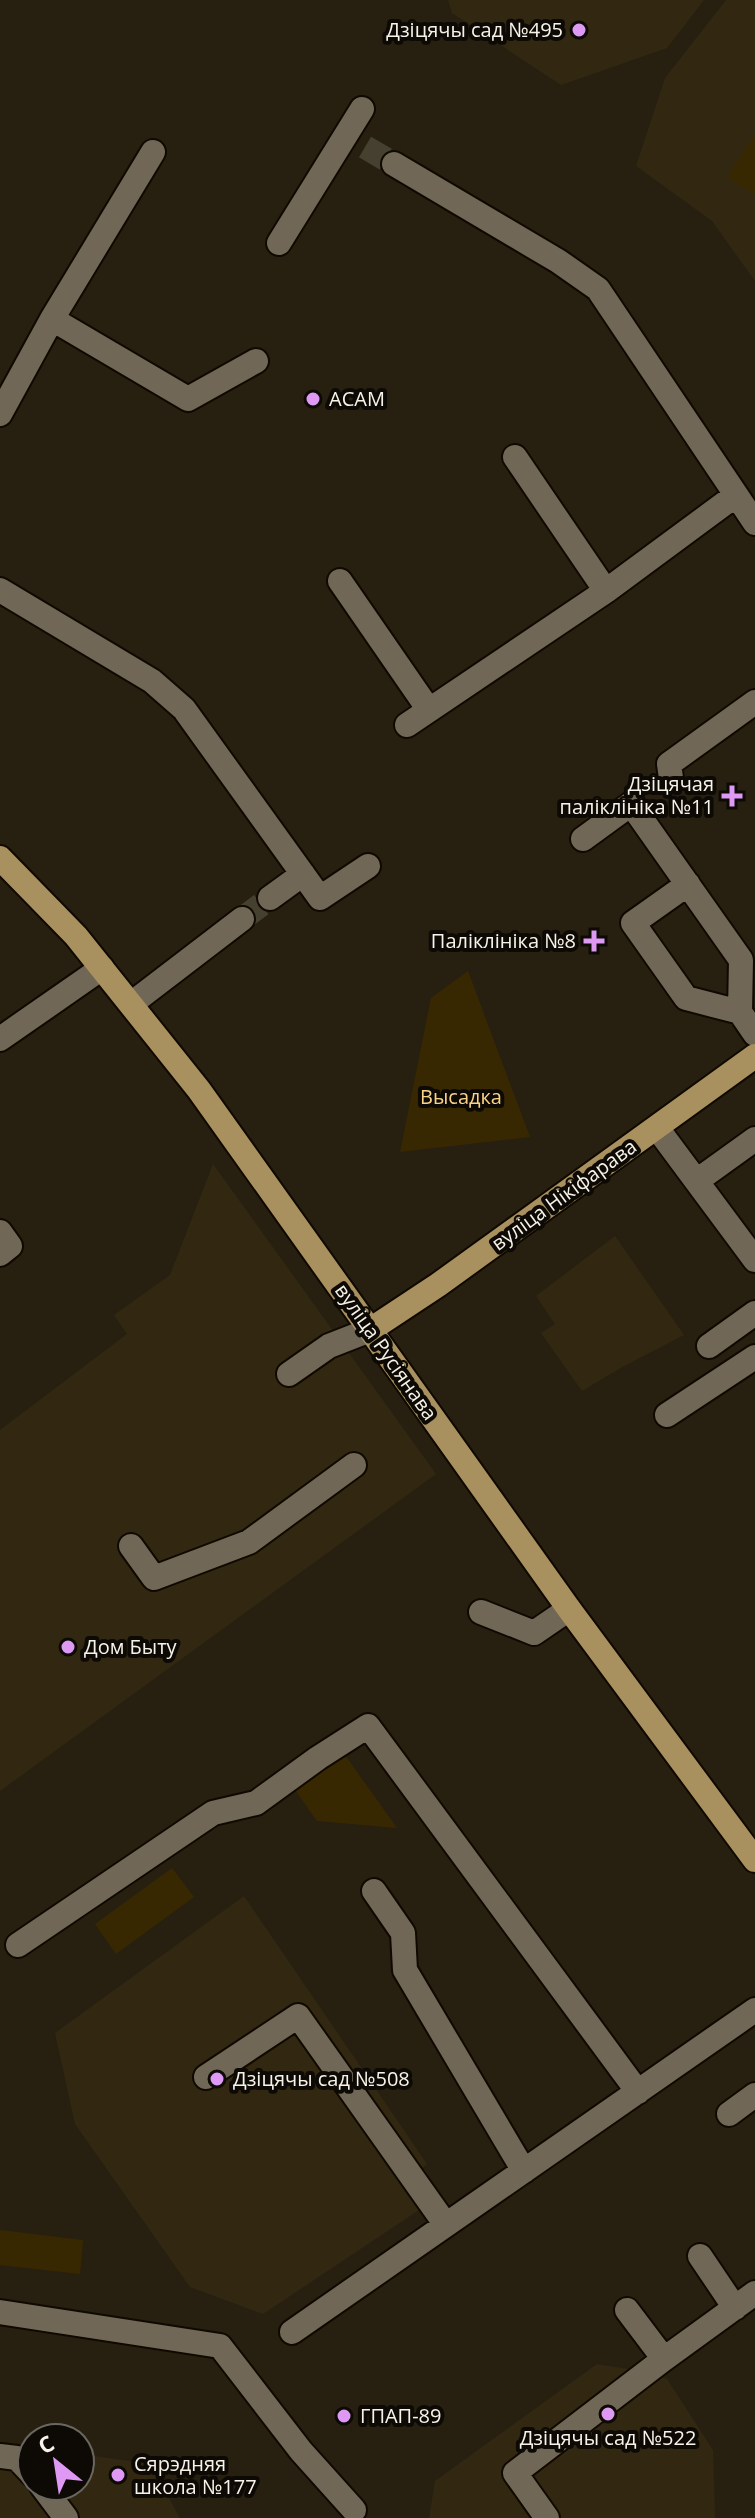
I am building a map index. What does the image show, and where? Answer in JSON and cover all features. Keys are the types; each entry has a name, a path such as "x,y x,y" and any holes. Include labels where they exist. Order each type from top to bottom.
{"main road":[{"name":"вуліца Русіянава","path":"0,858 102,968 217,1114 569,1609 755,1860"},
{"name":"вуліца Нікіфарава","path":"370,1330 438,1285 755,1056"}],"lane":[{"path":"279,243 355,142 362,109"},
{"path":"0,414 52,319 153,152"},
{"path":"394,164 558,261 598,289 755,523"},
{"path":"52,319 188,399 256,361"},
{"path":"0,364 21,377"},
{"path":"515,457 606,591"},
{"path":"407,725 606,591 736,495"},
{"path":"340,581 429,710"},
{"path":"0,590 152,681 184,709 320,898 368,866"},
{"path":"671,778 669,764 755,702"},
{"path":"583,839 631,804 741,960 740,1012 755,1034"},
{"path":"270,898 303,874"},
{"path":"688,884 633,923 686,998 740,1012"},
{"path":"131,1004 242,919"},
{"path":"0,1039 102,968"},
{"path":"657,1128 755,1260"},
{"path":"698,1180 755,1139"},
{"path":"0,1232 10,1246 0,1254"},
{"path":"709,1346 755,1313"},
{"path":"289,1374 329,1346 370,1330"},
{"path":"667,1415 755,1357"},
{"path":"131,1546 154,1578 249,1542 354,1465"},
{"path":"481,1612 534,1633 569,1609"},
{"path":"18,1945 213,1813 256,1803 368,1726 638,2092"},
{"path":"374,1891 403,1933 405,1970 524,2171"},
{"path":"292,2332 755,2011"},
{"path":"206,2077 298,2016 446,2225"},
{"path":"729,2114 755,2095"},
{"path":"547,2518 515,2473 745,2301 700,2256"},
{"path":"627,2310 664,2359"},
{"path":"0,2312 220,2346 352,2515"}],"shaded area":[{"name":"Дзіцячы сад №495","path":"448,0 704,0 667,48 561,85 452,13"},
{"path":"726,0 755,0 755,281 712,221 636,166 665,78"},
{"path":"213,1164 436,1474 0,1791 0,1430 127,1334 114,1315 170,1275"},
{"path":"615,1236 684,1335 582,1391 541,1333 555,1324 536,1296"},
{"name":"Дзіцячы сад №508","path":"244,1896 427,2164 401,2184 419,2210 263,2314 190,2287 75,2124 55,2033"},
{"name":"Дзіцячы сад №522","path":"597,2364 647,2372 667,2379 713,2450 715,2518 429,2518 435,2481"},
{"name":"Сярэдняя школа №177","path":"0,2442 16,2444 16,2502 96,2502 96,2456 150,2464 180,2518 0,2518"}],"green space":[{"path":"755,134 755,195 727,177"},
{"name":"Высадка","path":"468,971 530,1137 400,1152 431,998"},
{"path":"345,1755 397,1828 317,1821 295,1790"},
{"path":"172,1868 194,1897 116,1954 95,1924"},
{"path":"0,2230 83,2240 80,2274 0,2265"}],"tunnel":[{"path":"365,147 394,164"},
{"path":"242,919 270,898"}],"place":[{"name":"Дзіцячы сад №495","path":"579,30"},
{"name":"АСАМ","path":"313,399"},
{"name":"Дзіцячая паліклініка №11","path":"732,796"},
{"name":"Паліклініка №8","path":"594,941"},
{"name":"Дом Быту","path":"68,1647"},
{"name":"Дзіцячы сад №508","path":"217,2079"},
{"name":"Дзіцячы сад №522","path":"608,2414"},
{"name":"ГПАП-89","path":"344,2416"},
{"name":"Сярэдняя школа №177","path":"118,2475"}]}
